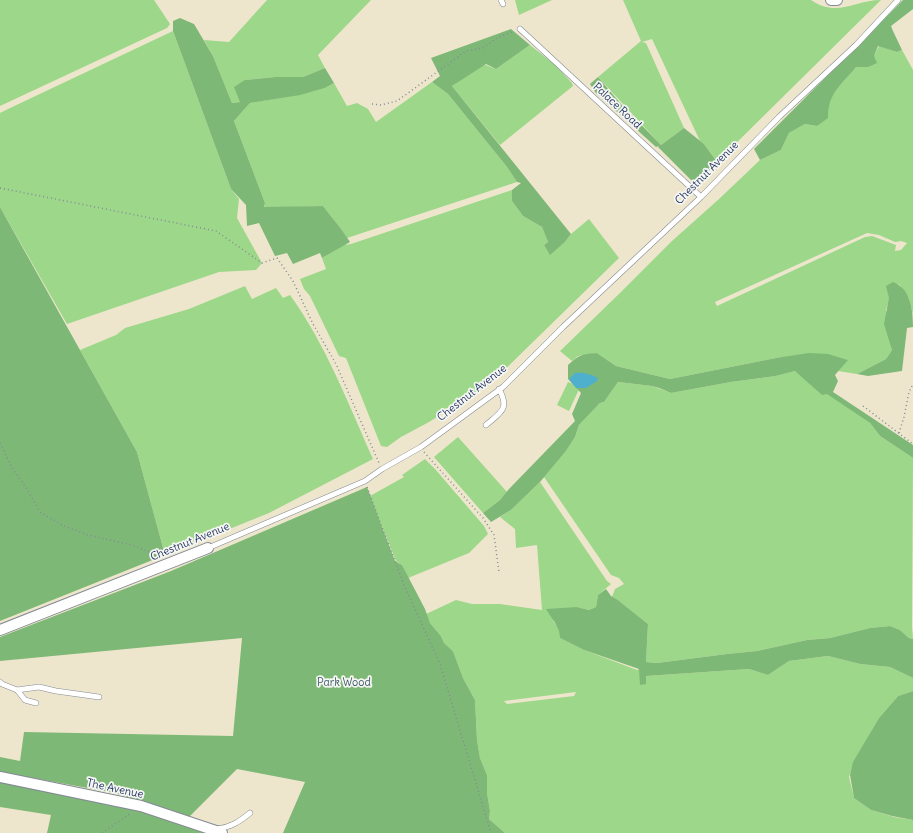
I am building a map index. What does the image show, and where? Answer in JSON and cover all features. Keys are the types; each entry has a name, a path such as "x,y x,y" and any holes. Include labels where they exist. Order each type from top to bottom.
{"street":[{"path":"831,0 837,0"},
{"name":"Chestnut Avenue","path":"0,630 208,548"},
{"name":"The Avenue","path":"0,777 141,806 218,831"}],"lane":[{"name":"Chestnut Avenue","path":"208,548 365,481 382,469 420,447 499,389 702,197 779,117 856,45 898,0"},
{"name":"Palace Road","path":"520,29 702,197"},
{"path":"486,425 499,414 505,404 499,389"},
{"path":"0,682 17,690 39,687 99,698"},
{"path":"17,690 24,700 36,703"},
{"path":"218,831 235,824 250,813"}],"path":[{"path":"372,104 381,105 397,101 466,51 483,48 497,38 520,29"},
{"path":"0,188 216,231 262,263 277,258 294,281 313,324 336,364 382,469"},
{"path":"899,433 904,417 908,392 913,384"},
{"path":"863,406 913,444"},
{"path":"0,443 12,468 25,486 40,512 62,526 88,535 136,546 153,554 165,565"},
{"path":"420,447 484,518 494,535 499,572"},
{"path":"365,481 404,585 440,664 491,833"},
{"path":"102,833 141,806"}],"green space":[{"path":"0,0 154,0 170,24 167,28 0,106"},
{"path":"267,0 371,0 318,55 325,68 303,77 275,77 245,80 240,102 232,103 213,56 204,40 229,42"},
{"path":"515,0 552,0 519,15"},
{"path":"623,0 811,0 829,8 838,8 881,0 717,162 704,144 700,141 652,39 642,42 646,43 684,128 661,145 598,77 641,41"},
{"path":"903,0 913,0 913,9 891,26 902,50 897,52 878,46 874,56 877,63 868,67 856,67 836,90 830,102 828,118 817,126 805,124 789,133 781,150 760,160 754,149"},
{"path":"180,18 194,24 213,56 232,103 240,102 234,87 245,80 275,77 303,77 325,68 334,83 325,88 300,95 250,103 234,121 265,203 264,207 323,206 350,242 322,258 320,253 293,264 287,253 275,256 259,223 247,226 246,205 231,189 173,31 173,21"},
{"path":"511,29 530,45 496,69 486,64 452,86 571,234 565,242 550,255 544,245 548,242 542,227 523,216 512,201 512,190 521,183 517,182 507,167 448,94 432,82 440,76 431,58"},
{"path":"173,31 231,189 239,199 237,218 262,263 256,270 219,272 67,324 0,207 0,113"},
{"path":"530,45 554,64 572,83 573,86 500,145 452,86 483,64 496,69"},
{"path":"879,46 897,52 902,50 913,70 913,314 909,298 899,284 890,298 886,310 892,350 886,359 857,374 838,371 847,360 824,354 776,358 670,379 616,366 597,353 578,356 572,361 560,351 672,241 760,160 781,150 789,133 805,124 817,126 828,108 832,94 856,67 868,67","holes":["867,233 879,235 895,242 901,241 907,243 901,250 895,251 896,245 872,236 865,237 717,306 715,302"]},
{"path":"598,77 621,104 661,145 684,128 704,144 717,162 696,185 658,147 659,146 656,147 595,92 590,84"},
{"path":"432,82 448,94 507,167 517,182 347,238 323,206 264,208 265,203 234,121 250,103 302,94 325,88 334,83 347,106 357,103 368,109 376,122"},
{"path":"512,190 512,201 523,216 542,227 548,242 544,245 550,254 589,219 619,258 491,383 387,447 381,446 346,358 339,356 310,296 304,289 300,279 326,269 322,258 344,245 351,244"},
{"path":"0,207 137,452 165,555 0,621"},
{"path":"893,282 899,285 907,295 910,301 912,314 913,327 907,328 902,371 868,376 857,374 886,359 892,350 884,324 889,298 886,286"},
{"path":"245,286 252,299 276,288 283,298 290,295 315,334 373,459 269,513 165,555 137,452 80,350 116,335 125,328 189,309"},
{"path":"597,353 616,366 670,379 809,353 828,354 848,360 835,375 838,381 833,392 913,445 913,458 880,436 870,423 827,394 822,395 795,371 776,376 731,382 671,393 652,386 618,382 604,402 600,403 579,425 575,437 566,451 540,482 511,510 491,522 483,513 500,500 575,421 572,414 581,393 568,379 568,365 581,356"},
{"path":"795,371 870,423 880,436 913,458 913,639 909,638 900,630 890,626 870,628 830,638 807,640 757,651 657,663 646,662 648,624 618,600 612,597 615,589 624,584 619,578 611,575 544,477 566,451 575,437 579,425 600,403 604,402 618,382 652,386 671,393 731,382 776,376"},
{"path":"568,382 580,387 569,411 557,405"},
{"path":"458,437 507,492 500,500 483,513 434,457"},
{"path":"425,459 484,526 488,534 469,553 408,578 402,565 396,561 370,496 404,477 402,475"},
{"path":"540,482 607,581 611,584 598,595 596,607 589,610 577,607 553,621 560,629 560,638 584,650 637,670 639,669 646,684 646,676 749,669 768,675 789,661 828,656 860,664 890,667 913,678 913,691 898,696 879,718 854,762 849,777 854,798 871,810 894,817 913,820 913,833 505,833 489,819 490,811 487,793 487,775 480,758 477,740 475,700 463,678 453,651 444,643 441,636 430,623 426,614 456,600 472,604 500,604 542,610 537,545 516,548 515,529 500,517 511,510","holes":["576,692 574,696 507,704 504,701"]},
{"name":"Park Wood","path":"367,487 395,561 402,565 425,609 430,623 441,636 444,643 453,651 463,678 475,700 477,740 480,758 487,775 487,793 490,811 489,819 505,833 283,833 305,782 237,769 189,817 115,793 0,772 0,757 20,761 24,732 233,736 242,638 0,661 0,637 171,571"},
{"path":"606,589 611,596 648,624 646,662 657,663 757,651 807,640 830,638 870,628 890,626 900,630 909,638 913,639 913,678 890,667 860,664 828,656 789,661 768,675 749,669 646,676 646,684 640,685 639,669 584,650 560,638 557,627 546,609 577,607 589,610 596,607 598,595"},
{"path":"913,691 913,820 871,810 854,798 850,775 853,762 879,718 898,696"},
{"path":"0,781 157,813 209,833 47,833 51,815 0,807"}],"water":[{"path":"575,373 592,375 598,378 597,381 586,388 576,388 569,379"}]}
